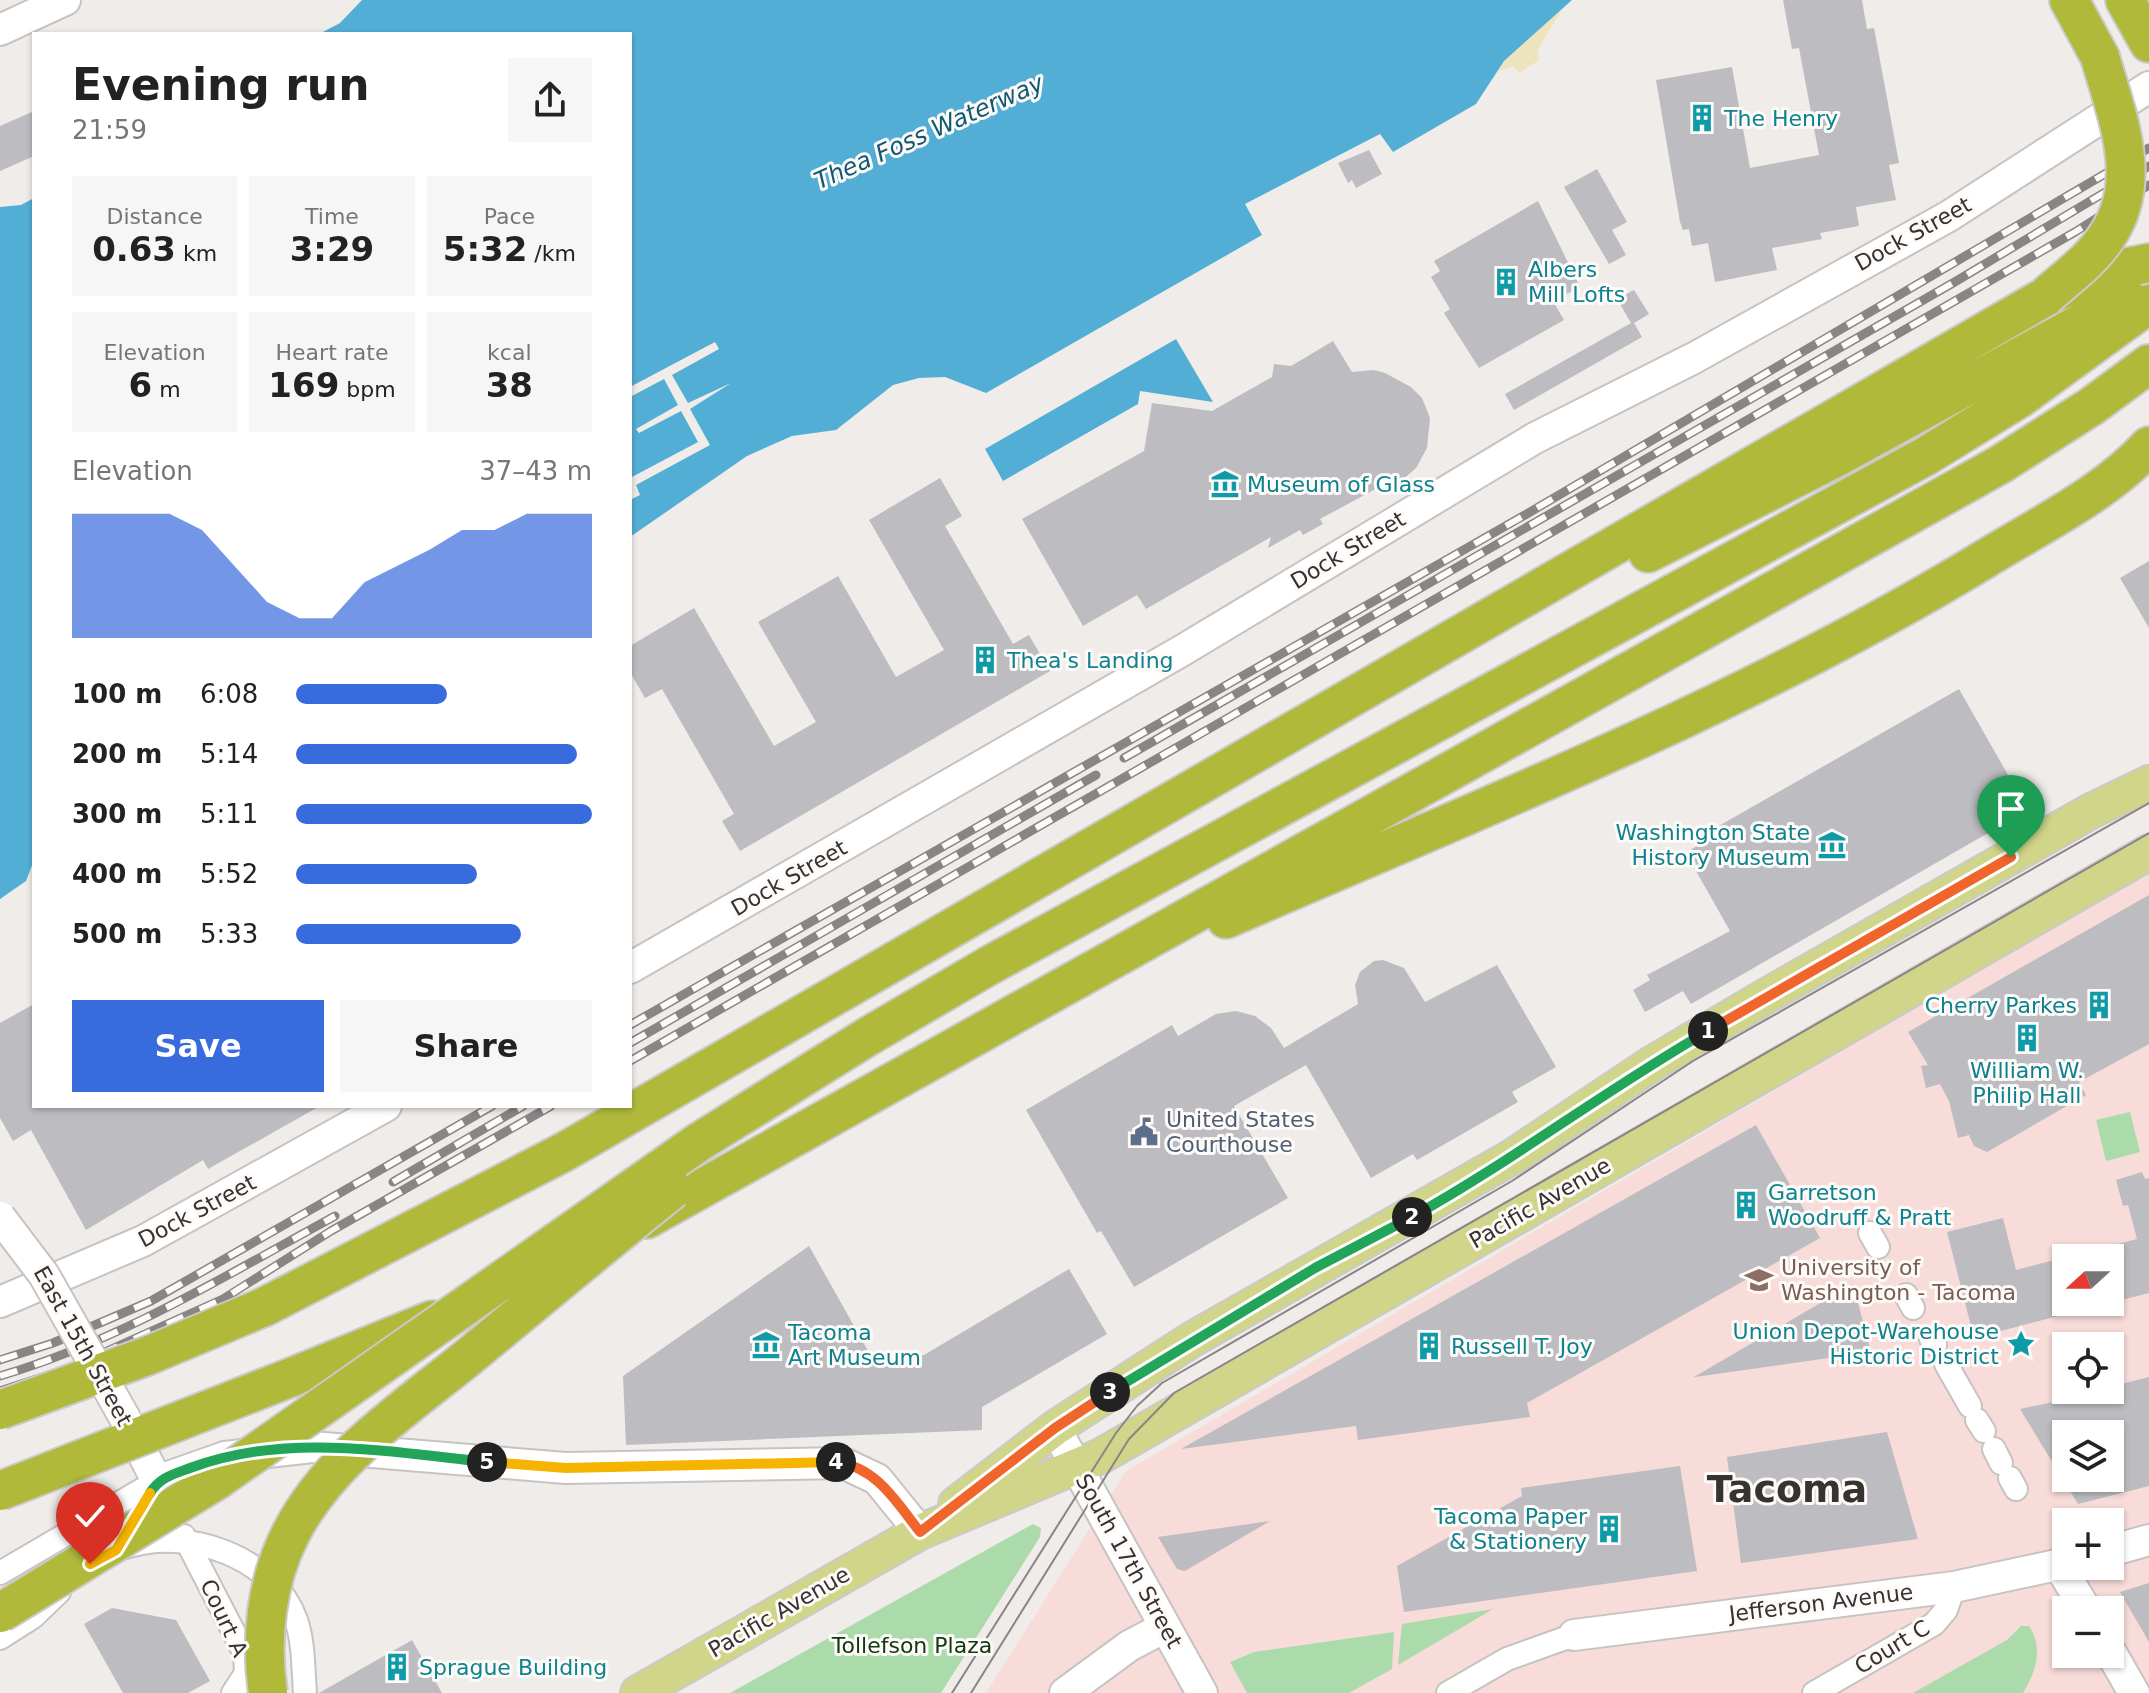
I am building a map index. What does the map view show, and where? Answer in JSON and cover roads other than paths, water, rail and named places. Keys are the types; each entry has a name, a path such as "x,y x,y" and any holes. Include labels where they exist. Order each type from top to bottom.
{"highway":[{"path":"2069,0 2149,142"},
{"path":"2045,297 2107,237 2123,203 2127,183 2124,147 2100,57"},
{"path":"0,1410 147,1356 264,1307 564,1152 2045,297 2103,272 2149,263"},
{"path":"1073,858 1685,534 1837,457 2149,286"},
{"path":"0,1613 217,1480 699,1142 867,1037 990,965 1926,456 2020,398 2149,304"},
{"path":"0,1491 416,1327 642,1222 1352,823 2001,464 2092,406 2149,364"},
{"path":"1019,1012 1773,678 1873,625 2024,535 2102,486 2149,446"},
{"path":"268,1693 265,1634 268,1603 281,1556 303,1513 342,1463 655,1203 867,1037"},
{"path":"0,1469 292,1377"}],"main road":[{"name":"Pacific Avenue","path":"920,1532 1055,1428 1203,1333 1512,1157 1653,1063 2091,811 2149,783"},
{"name":"Pacific Avenue","path":"638,1693 920,1532 1077,1468 2149,852"}],"street":[{"path":"0,30 65,0"},
{"name":"Dock Street","path":"632,967 1170,658 1535,438 1694,358 1949,216 2149,87"},
{"name":"Dock Street","path":"0,1302 143,1241 382,1108"},
{"name":"East 15th Street","path":"0,1217 44,1275 157,1481"},
{"path":"1911,1304 1993,1448"},
{"name":"South 17th Street","path":"1055,1428 1202,1693"},
{"path":"0,1573 157,1481 225,1457 312,1447 566,1468 828,1461 855,1467 877,1479 920,1532"},
{"path":"116,1550 157,1481"},
{"name":"Court A","path":"157,1481 245,1654 246,1673 233,1693"},
{"path":"58,1539 116,1550"},
{"path":"2124,1547 2149,1540"},
{"path":"0,1638 33,1617 90,1564 116,1550 142,1541 188,1543 234,1556 257,1568 275,1585 296,1620 305,1693"},
{"name":"Jefferson Avenue","path":"1574,1635 1954,1587 2052,1566"},
{"name":"Court C","path":"1814,1693 1934,1624 1946,1610 1954,1587"},
{"path":"1065,1693 1129,1646 1165,1627"},
{"path":"1448,1693 1507,1659 1574,1635"},
{"path":"2120,1668 2134,1693"}],"water":[{"name":"Thea Foss Waterway","path":"362,0 1572,0 1504,61 1476,104 1393,152 1380,134 1245,204 1262,235 986,393 945,377 919,378 893,385 836,430 792,436 747,456 632,536 632,32 323,32 340,23"},
{"path":"32,199 32,865 26,881 0,899 0,207 21,205"},
{"path":"1176,339 1213,402 1140,391 1138,404 1003,481 985,449"}],"tram line":[{"path":"952,1693 1116,1433 1137,1406 1162,1383 1512,1181 1693,1061 2149,803"},
{"path":"971,1693 1129,1439 1174,1393 2149,833"}],"railway":[{"path":"632,1024 1525,515 2149,148"},
{"path":"1124,758 1953,283 2149,166"},
{"path":"632,1060 2075,232 2149,185"},
{"path":"632,1042 1096,775"},
{"path":"0,1360 53,1343 151,1301 489,1108"},
{"path":"393,1182 520,1108"},
{"path":"0,1391 67,1369 223,1299 331,1231 547,1108"},
{"path":"0,1376 88,1344 172,1305 335,1216"}],"place":[{"name":"The Henry","path":"1702,118"},
{"name":"Albers Mill Lofts","path":"1506,282"},
{"name":"Museum of Glass","path":"1225,484"},
{"name":"Thea's Landing","path":"985,660"},
{"name":"Washington State History Museum","path":"1832,845"},
{"name":"Cherry Parkes","path":"2099,1005"},
{"name":"William W. Philip Hall","path":"2027,1038"},
{"name":"United States Courthouse","path":"1144,1132"},
{"name":"Garretson Woodruff & Pratt","path":"1746,1205"},
{"name":"University of Washington - Tacoma","path":"1759,1280"},
{"name":"Union Depot-Warehouse Historic District","path":"2021,1344"},
{"name":"Tacoma Art Museum","path":"766,1345"},
{"name":"Russell T. Joy","path":"1429,1346"},
{"name":"Tacoma Paper & Stationery","path":"1609,1529"},
{"name":"Sprague Building","path":"397,1667"}],"district":[{"name":"Tacoma","path":"1787,1489"}],"park label":[{"name":"Tollefson Plaza","path":"912,1645"}]}
